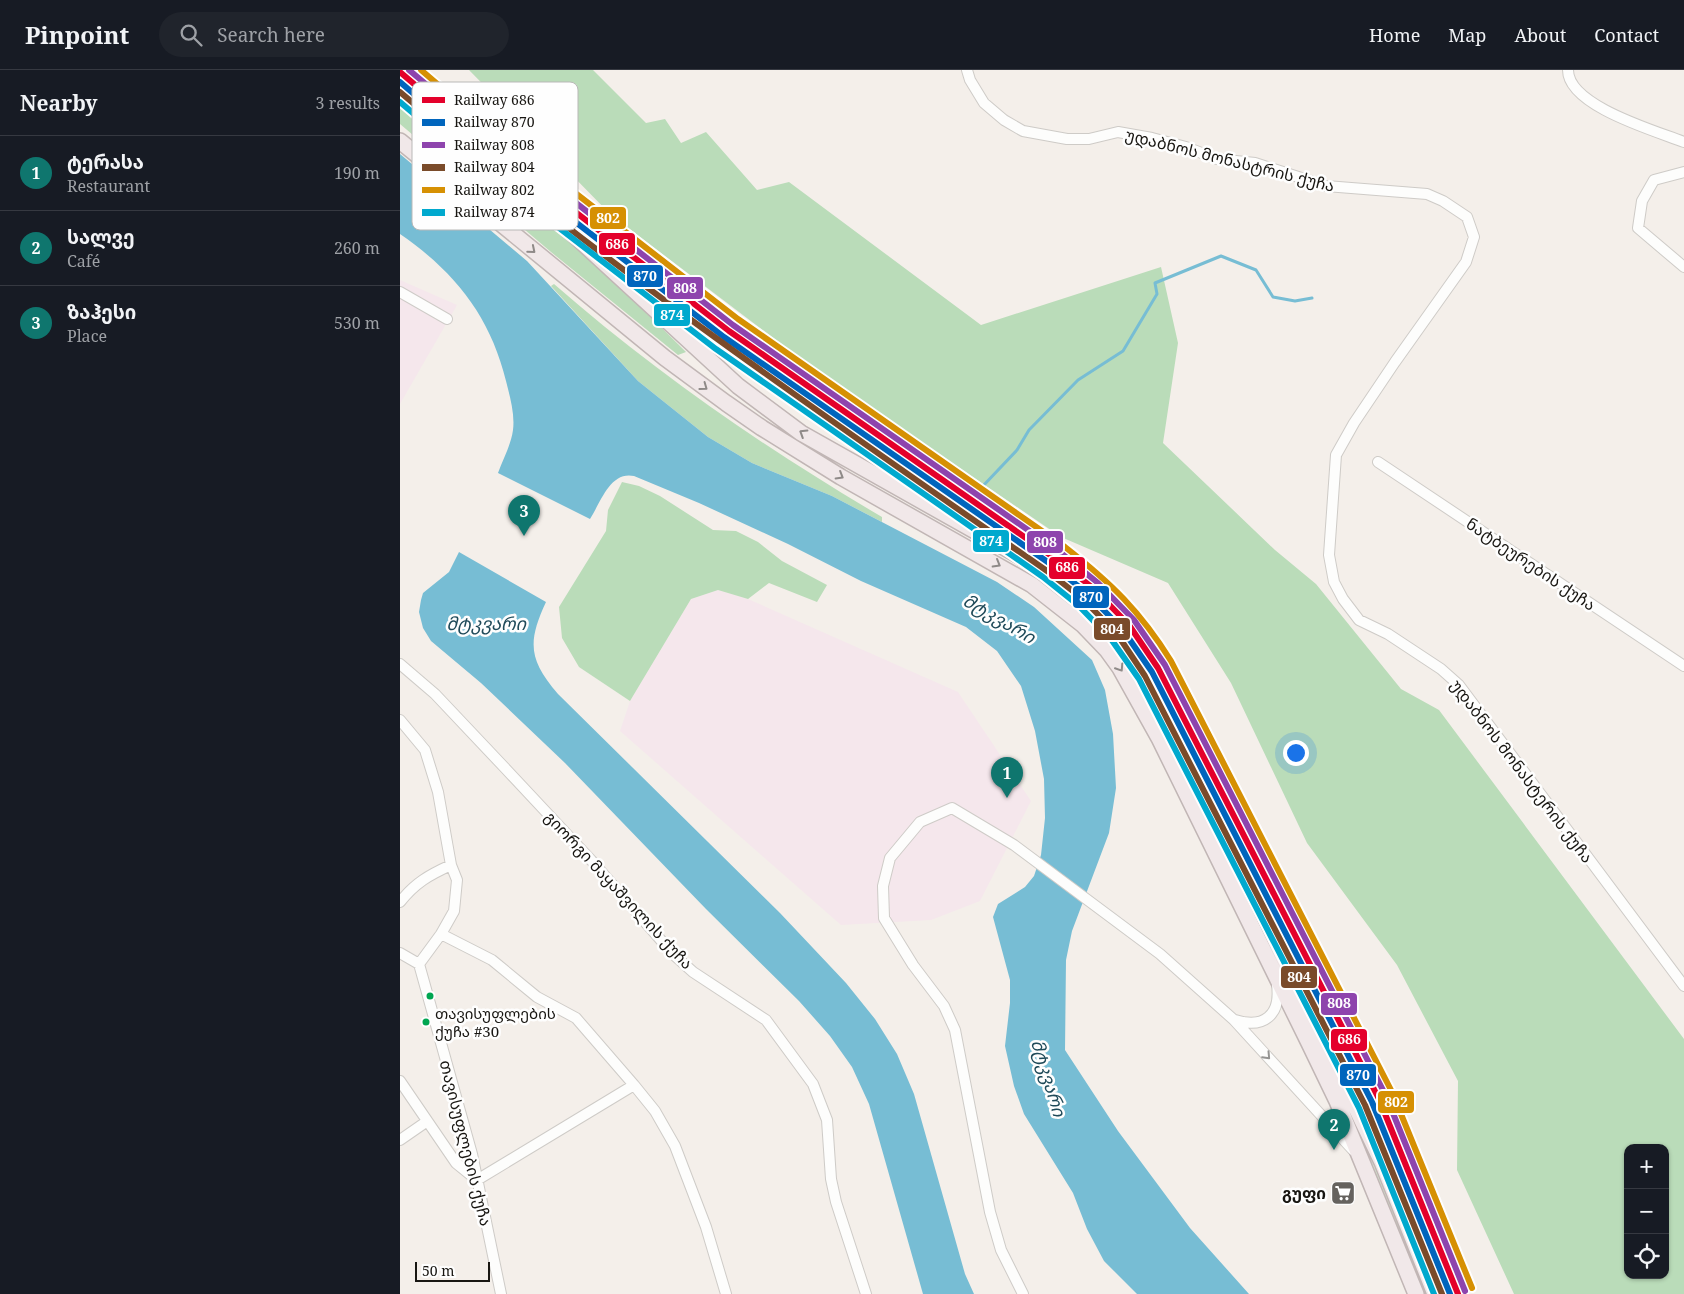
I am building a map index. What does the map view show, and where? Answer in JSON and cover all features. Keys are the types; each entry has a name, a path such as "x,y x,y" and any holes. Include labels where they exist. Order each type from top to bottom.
{"highway":[{"path":"400,87 412,99"},
{"path":"400,141 412,151"},
{"path":"509,230 665,358 778,438 840,477 1032,585 1055,601 1094,636 1120,668 1151,722 1275,973 1336,1101 1416,1294"},
{"path":"569,230 652,305 690,344 738,386 801,432 1039,567 1086,604 1117,633 1168,720 1235,856 1382,1162 1435,1294"}],"street":[{"name":"უდაბნოს მონასტრის ქუჩა","path":"968,70 970,80 984,103 1004,120 1023,131 1067,139 1090,139 1118,132 1152,138 1186,147 1217,159 1254,163 1326,186 1427,194 1459,211 1467,217 1474,238 1466,262 1395,362"},
{"path":"1568,70 1568,77 1578,92 1612,114 1684,142"},
{"path":"1684,172 1654,180 1642,201 1638,228 1684,267"},
{"path":"400,292 447,318"},
{"name":"უდაბნოს მონასტერის ქუჩა","path":"1395,362 1354,423 1336,455 1329,555 1334,582 1342,599 1359,620 1388,634 1441,669 1459,685 1684,986"},
{"name":"ნატბეურების ქუჩა","path":"1378,462 1684,666"},
{"name":"გიორგი მაყაშვილის ქუჩა","path":"400,664 435,694 517,781 591,860 673,954 693,972 766,1020 813,1084 827,1120 831,1179 836,1202 866,1294"},
{"path":"400,720 425,750 438,792 451,865 456,880 454,911 441,934 419,964 400,953"},
{"path":"1023,1294 1001,1250 990,1212 956,1030 944,1006 913,965 884,918 883,886 890,858 920,822 952,808 1014,846 1160,954 1234,1020 1346,1141 1363,1163"},
{"path":"400,902 423,877 451,865"},
{"path":"441,934 492,960 536,997 576,1018 655,1111 675,1146 706,1227 724,1280 726,1294"},
{"name":"თავისუფლების ქუჩა","path":"419,964 472,1154 501,1294"},
{"path":"1234,1020 1247,1024 1269,1018 1278,1004 1275,973"},
{"path":"400,1080 426,1122 456,1163 477,1180 634,1085"},
{"path":"400,1140 426,1122"}],"shaded area":[{"path":"400,280 457,305 400,404"},
{"path":"718,590 748,599 958,692 1031,801 980,901 931,920 841,925 620,731 630,701 691,599"}],"green space":[{"path":"469,70 593,70 646,123 665,119 681,143 706,132 757,190 789,182 981,325 1161,267 1178,343 1163,443 1275,550 1316,584 1401,689 1439,710 1684,1039 1684,1294 1514,1294 1457,1170 1458,1081 1397,965 1307,843 1231,683 1168,583 1061,537 813,368 611,215 578,181 578,82 481,82"},
{"path":"400,98 412,110 412,134 400,124"},
{"path":"525,230 554,230 649,315 686,352 678,355"},
{"path":"554,284 672,379 754,437 882,517 882,522 832,496 752,463 708,437 638,381 551,286"},
{"path":"622,482 639,486 660,496 713,530 736,531 758,542 782,561 827,585 817,602 769,583 748,599 718,590 691,599 630,701 579,667 562,638 559,607 606,531 608,510"},
{"path":"1368,1156 1378,1173 1428,1294 1421,1294 1373,1175"}],"water":[{"path":"400,154 412,164 412,230 490,230 527,261 638,381 708,437 752,463 832,496 997,582 1034,607 1092,660 1105,690 1113,734 1116,788 1109,833 1072,931 1066,960 1065,1050 1118,1131 1190,1228 1249,1294 1137,1294 1104,1261 1087,1229 1073,1193 1024,1114 1014,1086 1005,1046 1010,1003 1010,980 993,917 998,904 1025,887 1034,876 1041,855 1045,818 1044,779 1035,731 1021,686 997,651 966,627 861,581 788,544 699,503 634,476 619,478 612,483 590,519 498,473 511,441 513,412 506,381 490,336 468,297 453,280 438,264 400,234"},
{"name":"მტკვარი","path":"459,552 546,602 536,629 534,651 536,661 548,682 780,913 846,983 875,1019 897,1054 914,1094 965,1274 974,1294 923,1294 869,1104 852,1067 830,1036 799,1001 706,909 565,763 481,683 431,641 423,628 419,612 423,593 449,572"}],"waterway":[{"path":"982,487 1017,450 1029,430 1078,380 1123,351 1157,294 1155,283 1221,256 1256,270 1273,297 1295,301 1312,298"},
{"path":"967,512 971,504"},
{"path":"968,509 1075,582 1121,622 1153,669 1295,953 1336,1024 1342,1049 1418,1217 1450,1294"}],"rail line":[{"name":"808","path":"409,70 423,82"},
{"name":"802","path":"421,70 435,82"},
{"name":"686","path":"400,72 412,82"},
{"name":"870","path":"400,82 412,92"},
{"name":"804","path":"400,92 412,102"},
{"name":"874","path":"400,102 412,112"},
{"name":"802","path":"578,195 738,319 1065,547 1097,573 1136,612 1171,661 1392,1092 1472,1288"},
{"name":"808","path":"578,205 733,325 1061,553 1098,583 1134,620 1165,665 1386,1096 1465,1291"},
{"name":"686","path":"578,214 729,331 1056,559 1093,588 1129,625 1158,668 1379,1099 1458,1294"},
{"name":"870","path":"578,224 724,337 1052,565 1088,594 1123,630 1152,672 1372,1102 1450,1294"},
{"name":"874","path":"562,230 716,349 1043,577 1078,605 1111,639 1139,679 1359,1108 1434,1294"},
{"name":"804","path":"571,230 800,398 1047,571 1083,599 1117,634 1145,676 1365,1105 1442,1294"}],"place":[{"name":"ზაჰესი","path":"524,536"},
{"name":"ტერასა","path":"1007,798"},
{"name":"თავისუფლების ქუჩა #30","path":"426,1022"},
{"name":"სალვე","path":"1334,1150"},
{"name":"გუფი","path":"1343,1193"}]}
